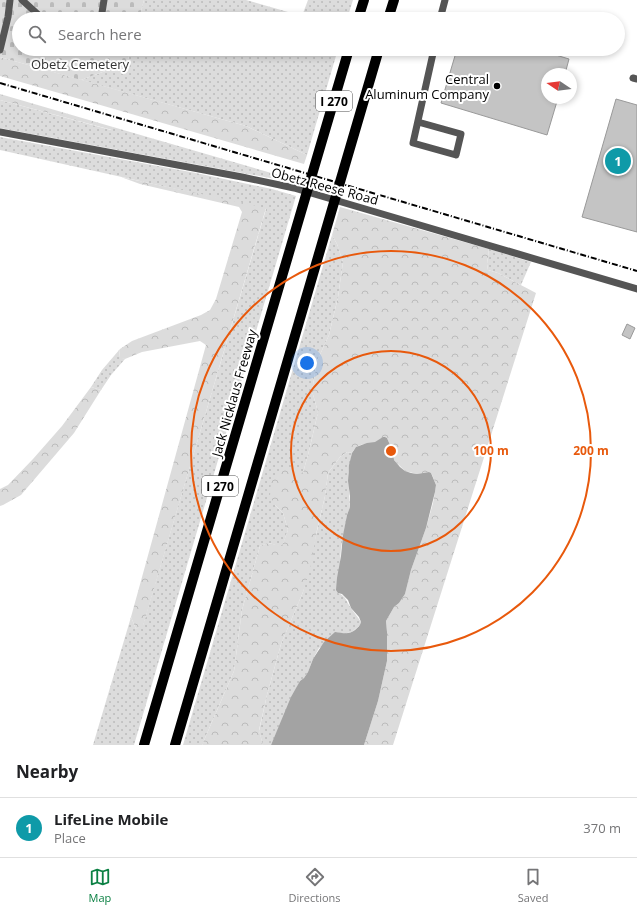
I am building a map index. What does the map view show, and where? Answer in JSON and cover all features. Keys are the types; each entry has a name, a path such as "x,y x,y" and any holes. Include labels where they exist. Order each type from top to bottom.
{"highway":[{"path":"360,12 364,0"},
{"path":"390,12 394,0"},
{"name":"Jack Nicklaus Freeway","path":"144,745 347,56"},
{"name":"I 270","path":"175,745 377,56"}],"street":[{"path":"0,50 8,17 10,0"},
{"path":"22,0 35,12"},
{"path":"102,12 104,0"},
{"path":"442,12 445,0"},
{"path":"417,125 461,134 456,155 413,143 417,125 432,56"},
{"name":"Obetz Reese Road","path":"0,132 294,188 637,289"}],"green space":[{"name":"Obetz Cemetery","path":"0,0 144,0 141,12 12,12 12,56 129,56 127,63 81,80 0,57"},
{"path":"144,0 246,0 288,12 141,12"},
{"path":"308,0 353,0 349,12 304,12"},
{"path":"129,56 336,56 307,155 246,126 81,80 127,63"},
{"path":"0,57 246,126 307,155 304,164 0,76"},
{"path":"0,94 113,127 112,130 0,100"},
{"path":"0,100 111,130 113,127 299,181 298,185 270,178 0,128"},
{"path":"0,137 196,173 272,189 296,196 134,745 93,745 131,617 136,629 143,625 266,209 0,150"},
{"path":"121,177 266,208 143,626 136,629 131,617 206,345 200,341 142,352 125,359 119,358 120,349 132,341 201,315 210,310 216,299 242,212 239,207 140,184"},
{"path":"340,207 489,249 487,264 488,270 498,273 536,293 393,745 364,745 378,701 387,661 386,621 394,607 399,603 405,594 411,570 426,528 436,485 431,473 429,472 417,474 405,471 394,460 393,452 387,438 385,437 373,443 360,445 354,449 352,453 347,452 340,457 328,473 325,496 310,570 303,592 281,644 267,695 259,730 263,745 202,745 234,671 242,610 260,546 268,543 282,546 288,530 283,513 275,505 270,496 271,480 277,472 294,466 303,473 310,447 318,412 312,391 317,361 329,335 338,297 343,262 337,244 332,235"},
{"path":"332,235 337,244 343,262 338,297 329,335 317,361 312,391 318,412 303,473 275,505 283,513 288,530 282,547 269,543 260,546 242,610 234,671 202,745 183,745"},
{"path":"489,249 531,262 521,285 498,273 488,270 487,264"},
{"path":"120,349 119,357 125,359 111,375 101,390 91,387 102,370"},
{"path":"91,387 101,390 74,433 21,495 0,506 0,489 8,485 33,459 62,426"},
{"path":"347,452 352,453 348,473 350,507 347,515 341,548 338,593 344,597 361,622 360,625 352,632 347,633 319,648 308,672 300,681 271,745 263,745 259,731 267,695 281,644 303,592 325,496 328,473 340,457"}],"shaded area":[{"path":"383,437 387,438 393,452 394,460 400,467 411,473 431,473 436,485 426,528 411,570 405,594 399,603 394,607 386,621 387,661 378,701 364,745 271,745 291,697 300,681 308,672 313,659 324,642 335,632 350,633 361,623 359,617 351,608 348,600 336,590 343,535 350,507 348,481 349,465 352,453 356,447 375,442"}],"building":[{"name":"Central Aluminum Company","path":"455,56 559,56 569,59 567,68 541,68 541,104 556,104 547,135 441,103"},
{"path":"616,99 637,105 637,232 582,217"},
{"path":"627,324 635,328 630,339 622,335"}],"railway":[{"path":"0,83 637,271"}],"place":[{"name":"Central Aluminum Company","path":"497,86"},
{"name":"LifeLine Mobile","path":"618,161"}]}
